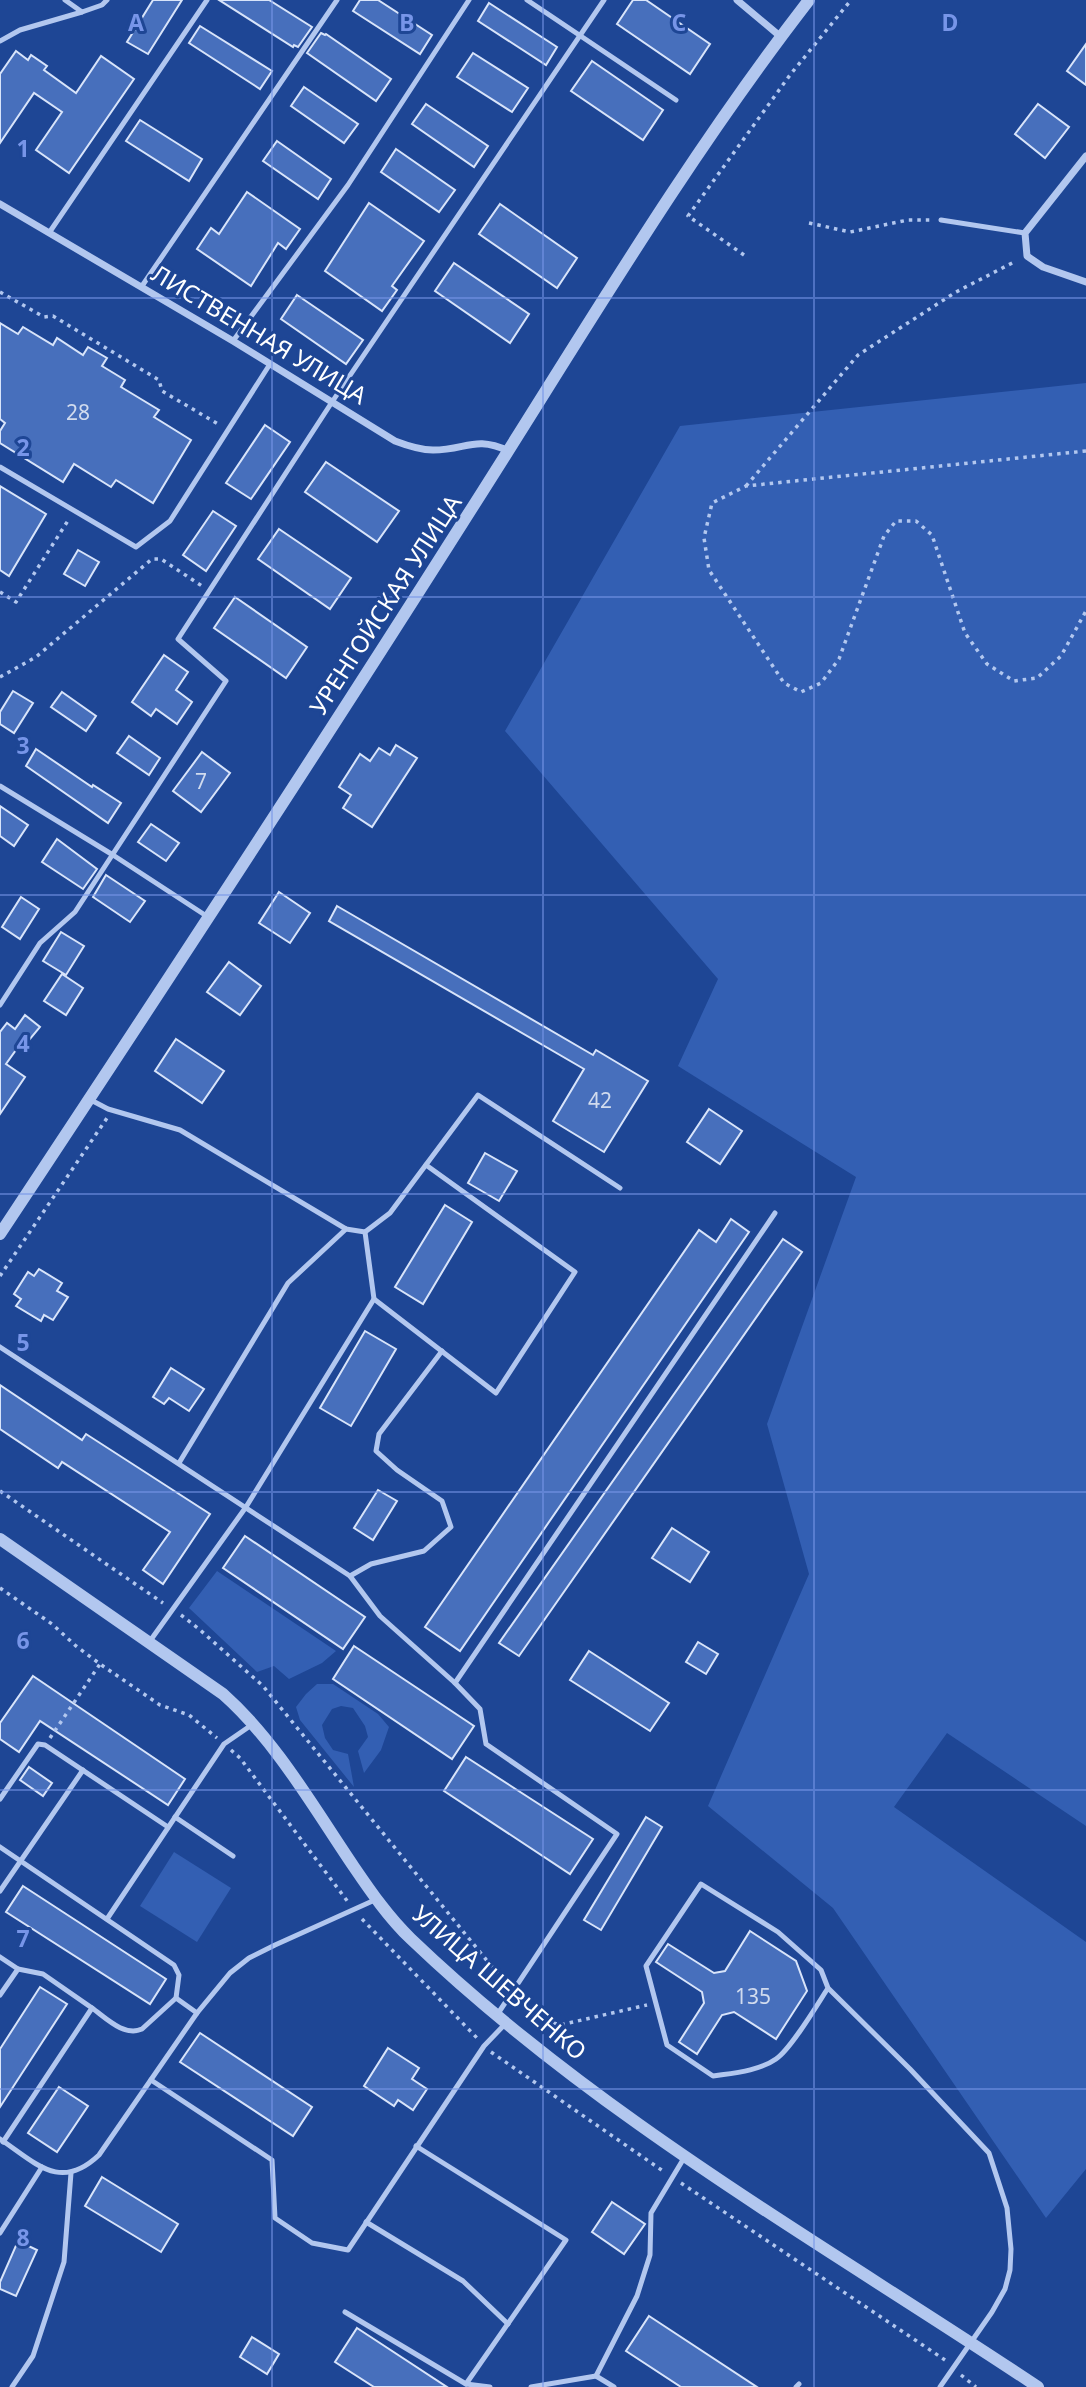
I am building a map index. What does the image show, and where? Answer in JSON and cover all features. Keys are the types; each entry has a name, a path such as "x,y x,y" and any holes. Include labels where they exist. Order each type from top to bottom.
{"street":[{"path":"737,0 780,37"},
{"name":"УРЕНГОЙСКАЯ УЛИЦА","path":"0,1234 337,721 628,261 780,37 809,0"},
{"path":"1086,156 1025,233 1027,256 1043,267 1086,282"},
{"name":"ЛИСТВЕННАЯ УЛИЦА","path":"0,204 142,286 396,441 414,448 431,450 452,449 481,442 509,451"},
{"name":"УЛИЦА ШЕВЧЕНКО","path":"0,1539 223,1694 253,1724 377,1899 410,1938 502,2019 613,2106 1038,2387"}],"lane":[{"path":"65,0 82,12"},
{"path":"0,41 20,30 82,12 102,5 107,0"},
{"path":"49,233 207,0"},
{"path":"142,286 337,0"},
{"path":"233,341 348,185 469,0"},
{"path":"527,0 676,100"},
{"path":"0,1005 40,943 75,912 226,681 178,639 332,402 604,0"},
{"path":"941,219 1025,233"},
{"path":"0,467 136,547 170,522 270,364"},
{"path":"0,786 208,917"},
{"path":"89,1098 112,1110 180,1130 346,1229 365,1232 390,1213 478,1095 620,1188"},
{"path":"374,1299 496,1394 575,1272 426,1165"},
{"path":"455,1683 775,1213"},
{"path":"179,1463 288,1283 346,1229"},
{"path":"150,1642 246,1507 374,1299 365,1232"},
{"path":"0,1347 350,1576 380,1616 480,1709 486,1744 617,1835 513,1992 502,2019 348,2250 312,2243 275,2218 272,2160 151,2080"},
{"path":"350,1576 370,1564 424,1551 451,1527 442,1502 397,1470 376,1451 379,1434 442,1351"},
{"path":"107,1919 224,1744 253,1724"},
{"path":"0,1799 38,1744 45,1745 169,1826"},
{"path":"0,1891 83,1770"},
{"path":"175,1816 233,1856"},
{"path":"0,1847 174,1965 179,1975 176,1998 142,2029 126,2032 43,1974 18,1969 0,1957"},
{"path":"828,1988 777,2059 748,2070 713,2076 667,2045 646,1966 701,1884 778,1932 821,1970 828,1988 910,2068 989,2153 1007,2208 1010,2270 999,2301 940,2387"},
{"path":"92,2008 1,2141 56,2173 71,2173 86,2167 99,2155 197,2013 230,1973 249,1958 377,1899"},
{"path":"0,1995 18,1969"},
{"path":"176,1998 197,2013"},
{"path":"416,2146 566,2240 466,2384"},
{"path":"596,2376 637,2296 650,2255 652,2213 686,2155"},
{"path":"0,2233 42,2167"},
{"path":"12,2387 33,2356 64,2262 71,2173"},
{"path":"366,2222 463,2281 508,2324"},
{"path":"345,2312 466,2384 490,2387"},
{"path":"531,2387 596,2376 614,2387"}],"path":[{"path":"744,255 688,216 790,75 850,0"},
{"path":"809,223 850,232 908,220 941,219"},
{"path":"746,486 858,355 956,292 1027,256"},
{"path":"0,292 44,317 53,316 65,323 159,380 162,391 228,430"},
{"path":"1086,451 746,486 712,503 704,538 709,570 784,682 800,692 821,683 839,659 884,536 896,521 916,521 932,535 965,633 988,664 1014,681 1037,678 1061,656 1086,611"},
{"path":"0,592 16,602 74,511"},
{"path":"0,677 36,657 152,559 162,559 210,590"},
{"path":"0,1276 112,1110"},
{"path":"0,1491 174,1610 263,1686 531,2016 560,2025 655,2003"},
{"path":"45,1745 100,1664"}],"shaded area":[{"path":"1086,383 1086,1826 947,1733 894,1807 1086,1942 1086,2169 1046,2218 833,1908 708,1806 809,1574 767,1424 856,1177 678,1066 718,979 505,731 680,426"},
{"path":"217,1571 336,1651 322,1663 289,1679 274,1666 257,1672 189,1608"},
{"path":"317,1684 333,1684 378,1714 389,1727 381,1750 364,1773 358,1751 368,1737 365,1726 353,1708 341,1706 332,1709 322,1725 325,1738 333,1750 348,1754 354,1787 300,1720 296,1707"},
{"path":"174,1852 231,1888 197,1942 140,1906"}],"building":[{"path":"153,0 182,0 148,54 127,42"},
{"path":"219,0 269,0 312,27 298,47 293,47"},
{"path":"360,0 378,0 432,35 420,54 353,11"},
{"path":"633,0 646,0 710,44 690,74 617,24"},
{"path":"489,3 557,47 546,65 478,21"},
{"path":"200,26 272,71 260,89 189,43"},
{"path":"321,33 391,79 376,101 307,53"},
{"path":"1086,44 1086,85 1067,71"},
{"path":"16,51 28,60 31,55 47,66 44,70 76,93 101,56 134,79 69,173 36,150 62,112 34,93 0,143 0,74"},
{"path":"473,53 528,88 512,112 457,77"},
{"path":"592,61 663,110 643,140 571,91"},
{"path":"304,87 358,124 344,143 291,106"},
{"path":"426,104 488,146 474,167 412,124"},
{"path":"1038,104 1069,127 1045,158 1015,134"},
{"path":"140,120 202,159 189,181 126,141"},
{"path":"277,141 331,179 318,199 263,161"},
{"path":"396,149 455,190 439,212 381,172"},
{"path":"247,192 300,229 286,249 278,243 251,286 197,249 211,228 219,234"},
{"path":"369,203 424,241 392,286 397,290 382,311 325,271"},
{"path":"500,204 577,258 557,288 479,234"},
{"path":"454,263 529,314 510,343 435,291"},
{"path":"297,295 363,340 346,364 281,319"},
{"path":"0,323 18,334 23,327 53,345 57,338 83,355 88,347 107,358 102,366 125,380 121,387 159,410 154,417 191,440 153,503 116,480 111,487 74,464 63,482 0,443 0,431 5,423 0,419"},
{"path":"265,425 290,442 251,499 226,483"},
{"path":"326,462 399,511 377,542 305,492"},
{"path":"0,486 46,514 9,576 0,570"},
{"path":"213,511 236,526 206,571 183,555"},
{"path":"279,529 351,578 330,609 258,559"},
{"path":"78,550 99,562 85,586 64,574"},
{"path":"235,597 307,647 286,678 214,628"},
{"path":"164,655 188,672 176,690 192,702 177,724 156,709 151,716 132,702"},
{"path":"13,691 33,703 14,733 0,724 0,712"},
{"path":"62,692 96,716 86,731 51,707"},
{"path":"129,736 160,758 149,775 117,753"},
{"path":"396,745 417,758 372,827 343,808 351,795 339,787 360,754 370,761 379,748 390,755"},
{"path":"36,749 121,803 108,823 26,766"},
{"path":"202,752 230,773 201,812 173,791"},
{"path":"0,806 28,825 14,846 0,836"},
{"path":"151,824 179,843 166,861 138,842"},
{"path":"57,839 97,869 83,889 42,862"},
{"path":"106,875 145,901 130,922 93,897"},
{"path":"279,892 310,913 290,943 259,923"},
{"path":"21,897 39,909 20,939 2,927"},
{"path":"337,906 593,1055 596,1050 648,1081 604,1152 553,1121 584,1069 329,921"},
{"path":"61,932 84,946 66,975 43,961"},
{"path":"229,962 261,986 240,1015 207,992"},
{"path":"62,974 83,988 66,1015 44,1001"},
{"path":"25,1015 40,1027 30,1039 26,1036 6,1064 25,1077 0,1114 0,1032 7,1023 15,1029"},
{"path":"176,1039 224,1071 202,1103 155,1071"},
{"path":"709,1109 742,1131 720,1164 687,1142"},
{"path":"485,1153 517,1171 499,1201 468,1183"},
{"path":"445,1205 472,1222 423,1304 395,1287"},
{"path":"731,1219 749,1232 460,1651 425,1627 699,1230 716,1242"},
{"path":"783,1239 802,1252 519,1656 499,1643"},
{"path":"39,1269 62,1283 57,1291 68,1297 53,1320 44,1315 41,1321 16,1306 21,1299 14,1294 28,1272 34,1276"},
{"path":"365,1331 396,1349 351,1426 320,1408"},
{"path":"171,1368 204,1389 189,1411 169,1398 164,1404 153,1397"},
{"path":"0,1385 82,1440 86,1434 210,1514 163,1584 143,1570 170,1532 62,1462 58,1468 0,1429"},
{"path":"378,1490 397,1501 373,1540 354,1528"},
{"path":"672,1528 709,1552 690,1582 652,1558"},
{"path":"245,1536 365,1617 343,1649 223,1568"},
{"path":"698,1642 718,1654 706,1674 686,1662"},
{"path":"354,1646 474,1726 452,1759 333,1679"},
{"path":"589,1651 669,1703 650,1731 570,1680"},
{"path":"33,1676 185,1779 168,1805 40,1721 19,1752 0,1739 0,1723"},
{"path":"466,1757 593,1839 570,1874 444,1791"},
{"path":"29,1767 52,1783 43,1796 20,1780"},
{"path":"646,1817 662,1827 601,1930 584,1920"},
{"path":"23,1886 166,1979 150,2004 6,1912"},
{"path":"750,1931 796,1961 807,1991 776,2039 734,2012 722,2015 697,2054 679,2042 704,2003 702,1992 656,1962 668,1944 714,1973 725,1971"},
{"path":"40,1987 67,2004 0,2107 0,2049"},
{"path":"200,2033 312,2107 293,2136 180,2062"},
{"path":"388,2048 419,2068 412,2079 427,2089 413,2110 398,2100 394,2106 364,2086"},
{"path":"59,2087 88,2106 57,2152 28,2133"},
{"path":"102,2177 178,2224 161,2252 85,2206"},
{"path":"612,2202 645,2224 624,2254 592,2232"},
{"path":"18,2241 37,2250 16,2296 0,2289 0,2282"},
{"path":"649,2316 757,2387 681,2387 626,2351"},
{"path":"357,2328 447,2387 374,2387 335,2362"},
{"path":"252,2337 279,2354 267,2374 240,2357"}]}
